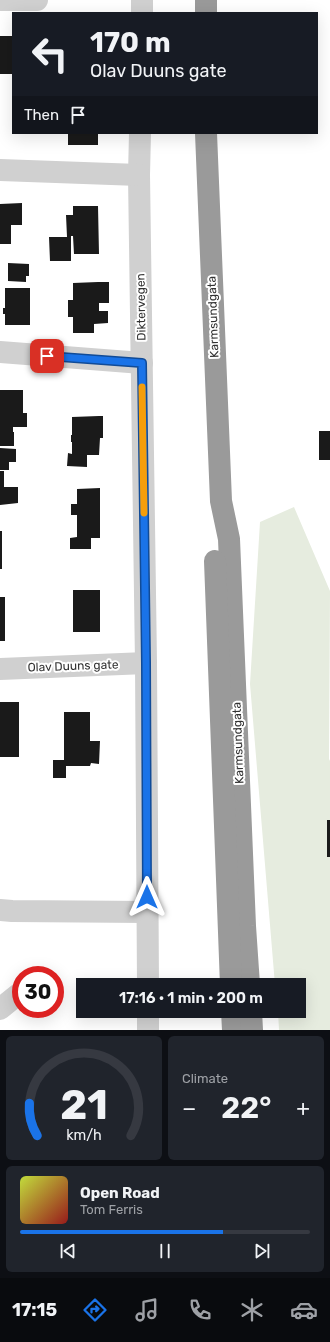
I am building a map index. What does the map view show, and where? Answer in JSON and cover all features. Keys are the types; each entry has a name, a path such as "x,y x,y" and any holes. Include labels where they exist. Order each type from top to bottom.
{"highway":[{"path":"206,0 206,12"},
{"name":"Karmsundgata","path":"206,134 221,501 229,539 249,978"},
{"name":"Karmsundgata","path":"221,501 214,543 231,978"},
{"path":"232,1018 233,1030"},
{"path":"251,1018 252,1030"}],"street":[{"path":"0,0 37,0"},
{"path":"142,0 142,12"},
{"name":"Diktervegen","path":"140,134 139,174 146,663 148,978"},
{"path":"0,170 139,174"},
{"path":"0,352 142,363"},
{"name":"Olav Duuns gate","path":"0,669 146,663"},
{"path":"0,910 147,912"},
{"path":"0,1009 12,999"},
{"path":"148,1018 148,1030"}],"shaded area":[{"path":"294,507 330,591 330,1030 279,1030 278,1018 306,1018 306,978 274,978 250,684 260,522"}],"building":[{"path":"0,36 12,36 12,74 0,74"},
{"path":"68,134 98,134 98,145 68,145"},
{"path":"22,203 22,225 11,225 11,244 0,244 0,204"},
{"path":"73,206 98,206 99,254 74,254 73,236 71,236 71,261 50,261 49,237 67,237 66,215 73,215"},
{"path":"8,263 29,264 29,276 26,276 26,282 8,281"},
{"path":"109,282 109,303 99,303 99,311 108,311 108,323 94,324 94,333 73,333 73,317 68,317 68,300 73,300 73,283"},
{"path":"5,288 30,288 30,325 5,325 5,314 3,314 3,308 5,308"},
{"path":"0,390 23,390 23,413 27,413 27,427 13,427 14,446 0,446"},
{"path":"103,416 103,438 100,438 99,455 87,455 87,467 67,466 68,453 72,454 72,417"},
{"path":"319,431 330,431 330,460 319,460"},
{"path":"0,448 16,449 16,462 9,462 9,470 0,470"},
{"path":"0,471 4,471 4,487 18,487 18,503 0,505"},
{"path":"100,488 100,538 91,538 91,549 70,549 70,538 77,537 77,515 71,515 71,504 77,504 77,489"},
{"path":"0,531 2,531 2,569 0,569"},
{"path":"73,590 100,590 100,632 73,632"},
{"path":"0,597 5,597 5,641 0,641"},
{"path":"0,702 19,702 19,757 0,757"},
{"path":"64,712 90,712 90,741 100,741 99,764 91,763 90,766 66,766 66,778 53,778 53,760 64,760"},
{"path":"327,820 330,820 330,857 327,857"}],"slow traffic":[{"path":"142,387 144,513"}],"route":[{"path":"47,356 142,363 147,897"}]}
